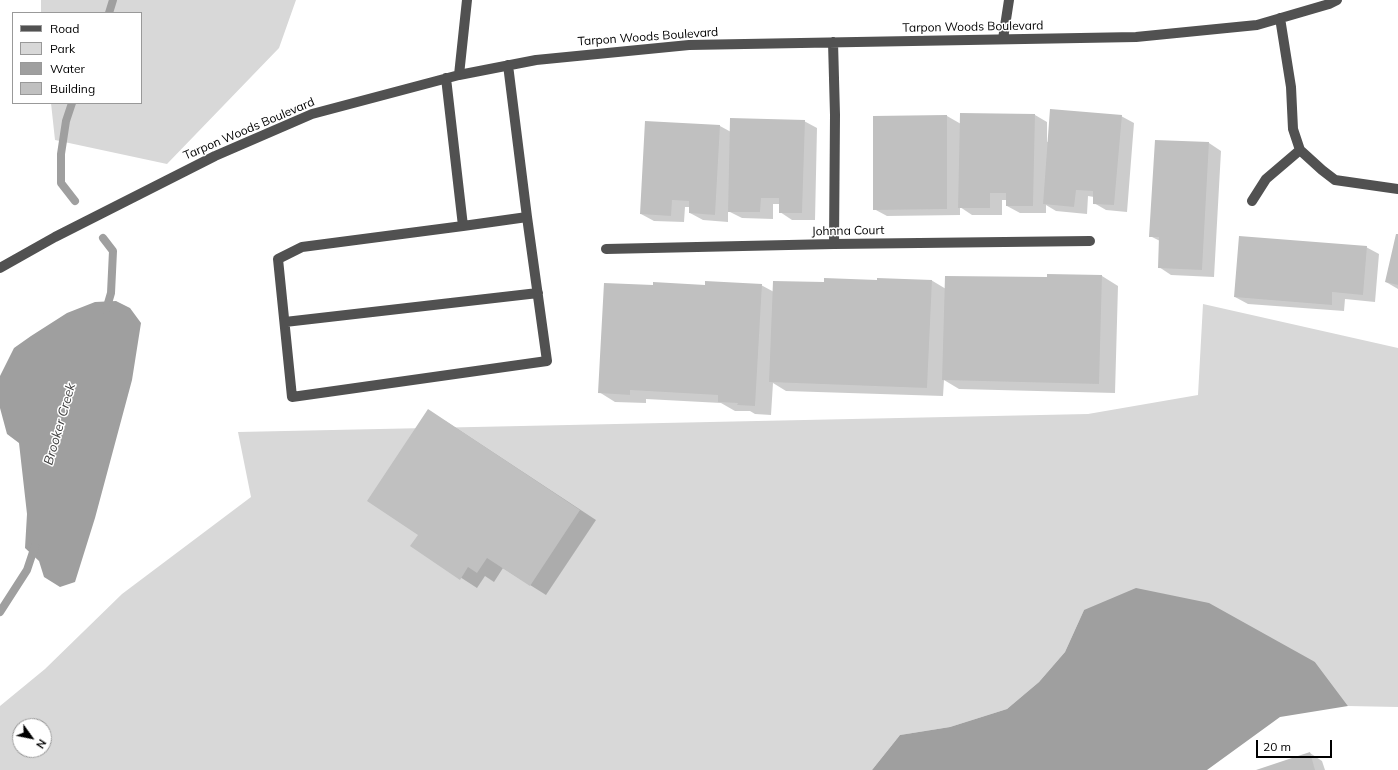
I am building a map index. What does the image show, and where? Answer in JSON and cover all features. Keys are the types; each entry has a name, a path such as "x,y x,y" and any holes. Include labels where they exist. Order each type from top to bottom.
{"street":[{"path":"460,74 467,0"},
{"path":"1003,39 1009,0"},
{"name":"Tarpon Woods Boulevard","path":"0,268 54,237 215,156 312,114 460,74 536,60 690,45 1136,37 1256,25 1329,4 1337,0"},
{"path":"1280,18 1291,87 1293,129 1300,150 1322,170 1336,180 1398,189"},
{"path":"833,42 835,115 834,244"},
{"path":"508,65 547,361 292,397 278,259 302,247 527,217"},
{"path":"446,78 463,226"},
{"path":"1252,201 1266,179 1300,150"},
{"name":"Johnna Court","path":"606,248 1090,241"},
{"path":"285,322 538,293"}],"green space":[{"path":"41,0 296,0 279,48 167,164 55,140 51,104 142,104 142,12 41,12"},
{"path":"1203,304 1398,348 1398,707 1348,706 1315,662 1084,610 1065,652 1039,682 1007,709 950,727 900,735 872,770 0,770 0,706 45,669 122,594 251,497 238,432 1088,414 1198,395"}],"water":[{"path":"116,301 130,308 141,323 132,380 95,518 75,582 60,587 44,577 39,561 25,548 27,514 19,443 7,434 0,408 0,376 14,348 31,336 67,313 95,302"},
{"path":"1136,588 1209,603 1315,662 1348,706 1280,717 1207,770 872,770 900,735 950,727 1007,709 1039,682 1065,652 1084,610"}],"building":[{"path":"1050,109 1122,115 1114,205 1093,204 1093,191 1076,190 1074,207 1043,204"},
{"path":"960,113 1035,114 1033,206 1006,206 1006,193 990,193 990,208 958,208"},
{"path":"947,115 947,209 873,210 873,116"},
{"path":"730,118 805,120 802,213 779,213 779,198 761,198 760,212 728,212"},
{"path":"645,121 720,125 715,215 689,213 689,201 672,200 671,216 640,214"},
{"path":"1155,140 1209,142 1202,270 1158,268 1159,237 1149,237"},
{"path":"1396,234 1398,234 1398,285 1385,282"},
{"path":"1239,236 1367,246 1363,295 1332,292 1332,305 1234,297"},
{"path":"1047,274 1102,275 1099,384 942,380 945,276 1047,277"},
{"path":"824,278 932,280 927,388 769,382 773,281 824,282"},
{"path":"705,281 762,284 755,406 718,402 718,395 630,390 630,395 598,393 604,283 653,285 653,282 705,285"},
{"path":"428,409 580,510 530,586 487,558 477,573 468,567 460,580 410,546 418,535 367,501"},
{"path":"1310,752 1315,770 1256,770"}],"waterway":[{"name":"Brooker Creek","path":"109,12 113,0"},
{"name":"Brooker Creek","path":"72,104 66,121 61,154 61,183 75,201"},
{"name":"Brooker Creek","path":"103,238 113,251 111,293 106,310"},
{"name":"Brooker Creek","path":"0,612 27,570 35,546"}]}
